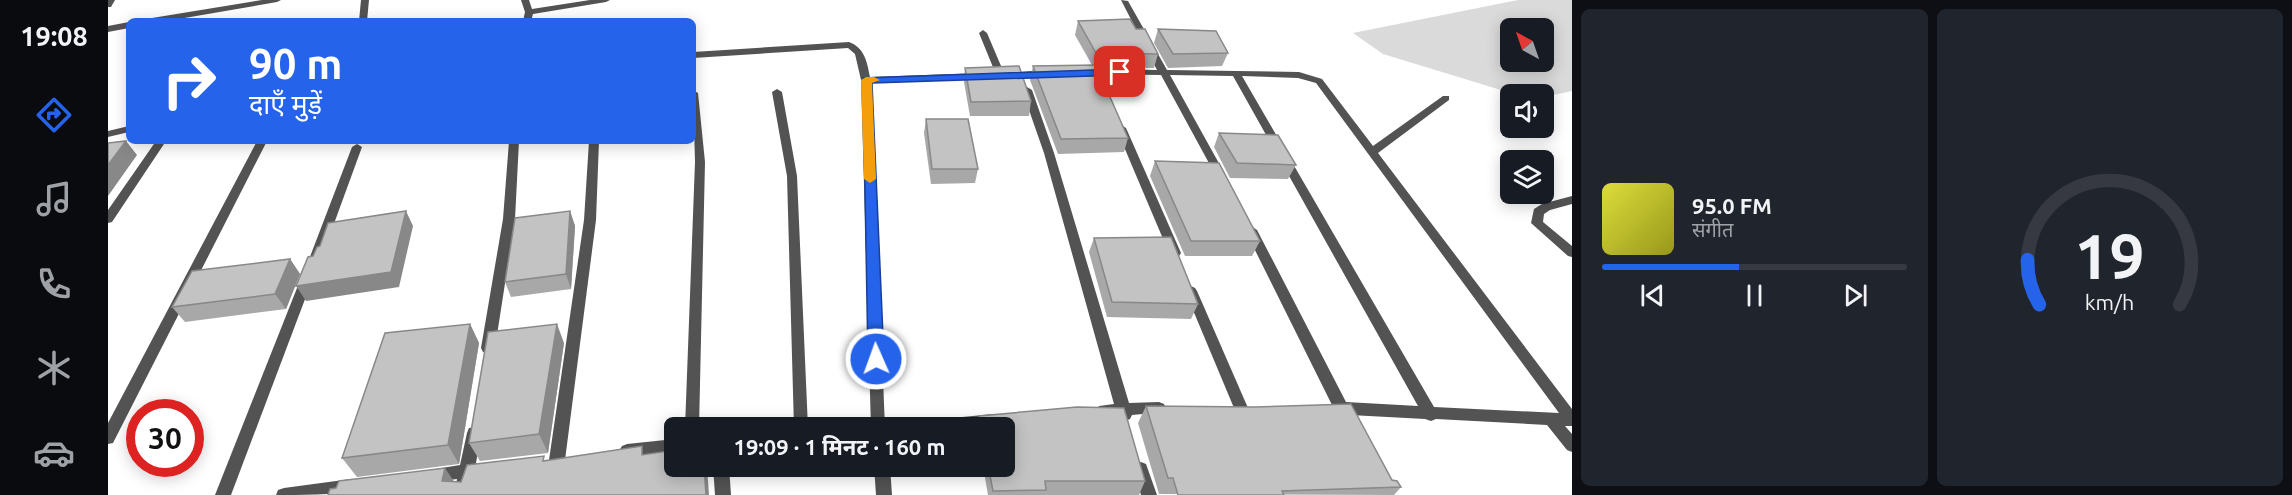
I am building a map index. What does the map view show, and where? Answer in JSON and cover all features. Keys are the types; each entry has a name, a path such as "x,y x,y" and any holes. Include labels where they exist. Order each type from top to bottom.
{"street":[{"path":"108,5 111,0"},
{"path":"165,18 232,3 278,0"},
{"path":"363,18 365,0"},
{"path":"525,0 528,17 606,0"},
{"path":"1124,1 1226,184"},
{"path":"226,18 232,3"},
{"path":"108,29 126,26"},
{"path":"982,33 1000,75"},
{"path":"696,55 849,45 856,47 860,52 866,80 878,417"},
{"path":"866,80 1066,73 1099,77 1165,73 1236,73 1306,76 1319,81 1572,420"},
{"path":"1236,73 1431,415"},
{"path":"1021,74 1049,153 1130,430"},
{"path":"777,92 792,176 801,417"},
{"path":"1372,152 1446,98"},
{"path":"1114,113 1241,408"},
{"path":"692,417 700,162 696,123"},
{"path":"108,134 126,130"},
{"path":"108,219 113,204 159,144"},
{"path":"108,438 260,144"},
{"path":"487,356 509,219 514,144"},
{"path":"557,460 590,220 594,144"},
{"path":"223,495 357,147"},
{"path":"1572,200 1546,207 1538,212 1537,223 1572,253"},
{"path":"1242,214 1352,427"},
{"path":"1088,411 1170,408"},
{"path":"1319,408 1572,420"},
{"path":"1551,418 1572,445"},
{"path":"462,495 476,425"},
{"path":"616,453 664,447"},
{"path":"1136,452 1149,495"},
{"path":"421,477 490,468"},
{"path":"722,477 723,495"},
{"path":"883,477 884,495"},
{"path":"284,495 361,484"}],"shaded area":[{"path":"1518,0 1572,0 1572,91 1554,95 1554,84 1500,84 1500,90 1383,54 1353,33"}],"building":[{"path":"1130,19 1136,29 1145,29 1158,54 1096,53 1078,21"},
{"path":"1158,29 1216,31 1228,53 1173,54"},
{"path":"1096,65 1128,138 1061,139 1033,66"},
{"path":"1019,66 1031,101 971,102 965,68"},
{"path":"926,119 968,119 978,169 932,169"},
{"path":"1219,133 1278,135 1296,165 1237,163"},
{"path":"126,141 108,165 108,143"},
{"path":"1155,161 1219,163 1260,241 1191,241"},
{"path":"406,211 391,272 296,286 308,257 313,256 317,247 320,246 328,223"},
{"path":"570,211 566,274 505,282 515,218"},
{"path":"1171,237 1198,304 1112,302 1094,238"},
{"path":"290,259 275,294 172,307 192,271"},
{"path":"470,324 448,445 342,458 385,333"},
{"path":"557,324 539,434 469,443 488,332"},
{"path":"1351,404 1392,480 1397,481 1401,487 1282,491 1284,495 1178,495 1173,478 1168,478 1146,406 1256,407"},
{"path":"1077,407 1124,408 1145,481 1045,481 1046,490 993,491 990,477 1015,477 1015,417 979,416"},
{"path":"642,446 642,455 664,452 664,477 705,477 706,495 328,495 330,489 336,488 339,481 445,468 442,481 461,482 467,465 544,456 543,461"}],"slow traffic":[{"path":"870,179 866,80 874,80"}],"route":[{"path":"876,359 866,80 1120,72"}]}
